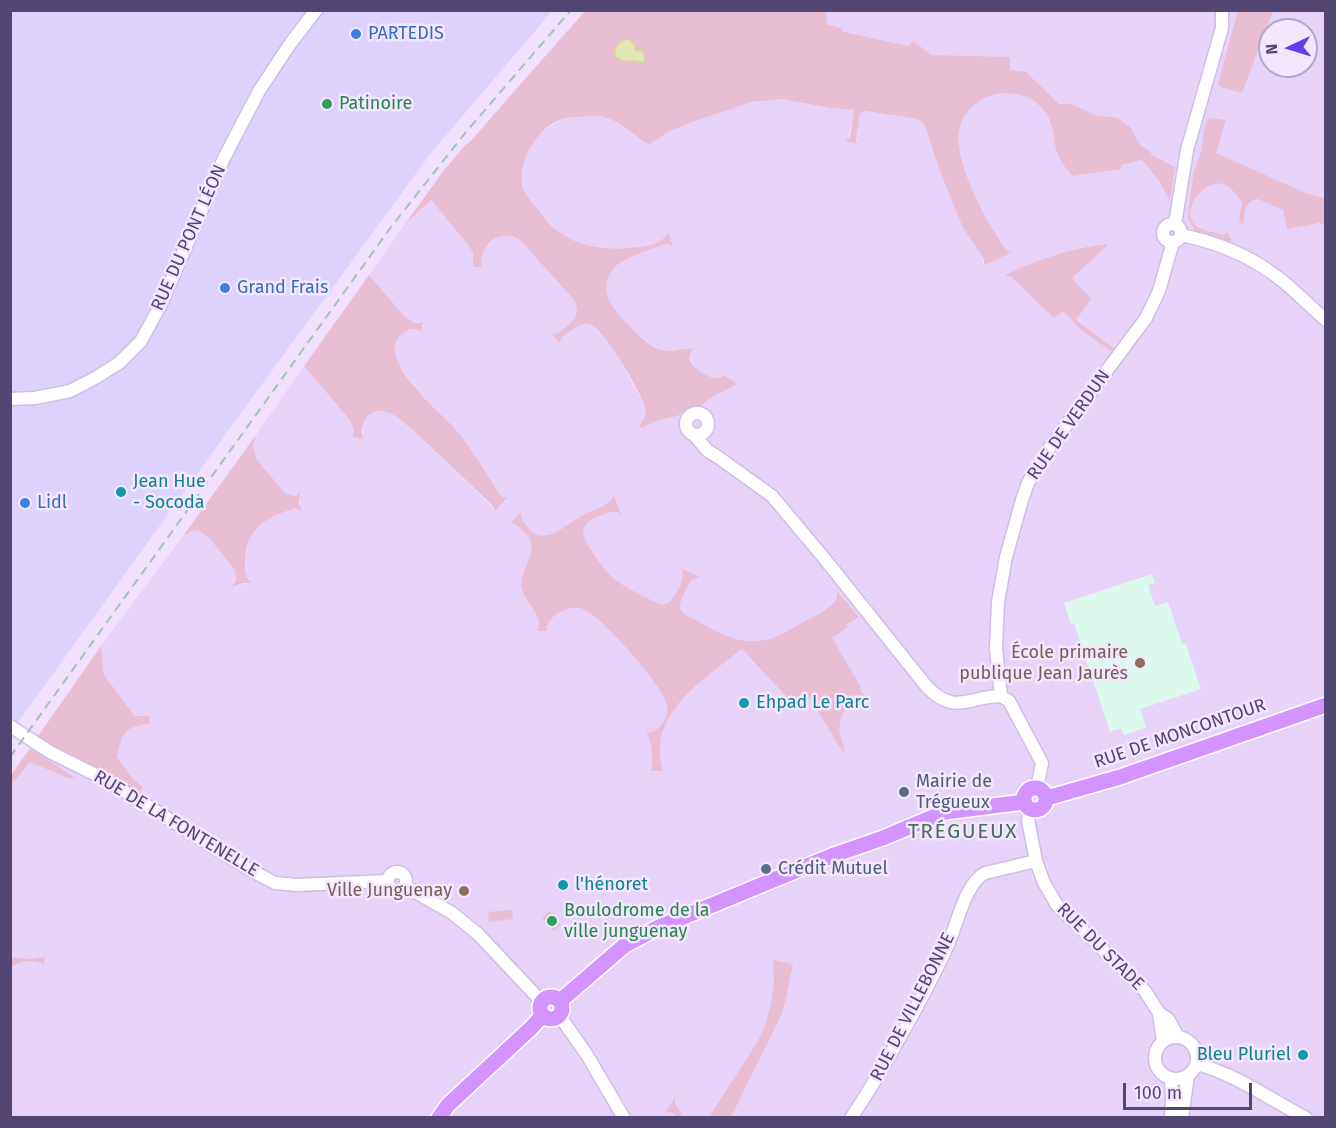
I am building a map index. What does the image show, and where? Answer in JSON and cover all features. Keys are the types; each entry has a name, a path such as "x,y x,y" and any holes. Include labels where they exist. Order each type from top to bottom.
{"main road":[{"name":"RUE DE MONCONTOUR","path":"1042,793 1120,777 1326,705"},
{"path":"439,1118 447,1105 531,1028 543,1008 549,1018 553,1018 559,1008 626,945 659,927 945,812 1028,806 1024,797 1028,791 1042,793"}],"street":[{"name":"RUE DU PONT LÉON","path":"10,399 35,398 70,391 119,363 141,341 161,304 224,158 259,91 316,10"},
{"path":"1222,10 1222,28 1187,150 1175,224 1180,227 1177,239 1223,246 1243,255 1278,277 1326,320"},
{"name":"RUE DE VERDUN","path":"1001,696 996,648 998,602 1006,556 1028,483 1050,447 1146,318 1160,291 1177,239"},
{"path":"698,435 708,452 772,496 935,696 960,703 1001,696 1009,701 1042,764 1042,793"},
{"name":"RUE DE LA FONTENELLE","path":"10,726 50,752 104,779 274,883 297,885 387,881 389,887 394,890 400,890 405,886 452,913 478,934 543,1008"},
{"name":"RUE DU STADE","path":"1028,806 1028,820 1036,861 1044,883 1057,905 1145,991 1159,1013 1168,1019 1178,1037"},
{"name":"RUE DE VILLEBONNE","path":"851,1118 878,1076 936,970 968,892 974,883 981,875 1036,861"},
{"path":"559,1008 624,1118"},
{"path":"1159,1013 1163,1042"},
{"path":"1178,1037 1193,1045 1197,1057 1196,1064 1188,1075 1171,1078 1165,1075 1157,1065 1157,1052 1163,1042 1178,1037"},
{"path":"1196,1064 1212,1067 1306,1118"},
{"path":"1182,1118 1188,1075"},
{"path":"1171,1078 1171,1118"}],"shaded area":[{"path":"1238,10 1273,11 1270,18 1258,18 1258,51 1242,93 1218,84"},
{"path":"11,11 552,11 431,153 11,732"},
{"path":"585,11 826,11 827,24 843,28 841,30 845,32 908,46 913,41 932,55 1010,57 1010,70 1026,72 1059,104 1071,104 1095,115 1118,118 1131,128 1140,145 1152,155 1175,167 1170,201 1158,179 1142,160 1121,165 1121,169 1072,176 1059,157 1049,118 1040,106 1018,94 1006,93 990,96 970,109 964,117 959,132 959,149 966,174 979,205 1007,251 1013,252 982,266 984,259 962,226 925,126 917,119 865,111 860,114 856,138 859,144 845,141 850,137 854,110 781,99 752,102 692,122 668,132 649,145 618,123 604,117 568,118 556,122 538,136 526,157 522,179 528,197 556,230 583,244 611,248 640,247 657,243 668,232 673,247 665,244 631,257 615,267 606,285 609,301 650,345 666,351 694,348 690,362 694,367 712,378 724,375 737,384 709,399 700,407 695,406 678,416 659,420 641,428 640,425 646,413 645,406 633,381 599,331 593,326 582,325 564,335 560,343 552,334 559,332 572,321 577,312 576,305 522,242 511,236 497,237 484,250 482,267 473,267 473,253 469,246 431,200 405,224 444,170"},
{"path":"826,11 1325,11 1325,1117 11,1117 10,969 20,962 44,964 32,959 11,957 11,785 44,743 76,760 143,787 133,779 117,757 121,739 127,730 137,725 150,724 149,717 135,716 104,675 101,646 183,536 194,530 199,530 209,538 235,570 236,577 233,587 250,583 246,576 245,559 248,543 254,530 264,520 277,514 296,508 301,510 299,494 297,496 286,494 257,460 253,446 256,435 304,366 349,419 352,424 352,437 363,439 363,425 366,418 378,410 385,411 414,431 495,510 507,498 500,495 460,434 417,389 398,363 394,349 397,340 407,331 417,329 422,331 420,323 406,318 369,275 405,224 431,200 469,246 474,261 481,267 483,250 496,238 502,236 515,237 531,251 577,306 574,320 558,333 553,334 559,342 578,325 585,324 596,328 616,353 643,403 646,414 640,425 641,428 659,420 678,416 695,406 700,407 709,399 736,384 724,375 718,379 711,378 693,367 690,357 693,349 664,351 651,346 615,311 609,302 606,284 614,267 622,261 665,244 673,246 667,235 662,241 635,248 588,245 559,233 526,194 522,180 526,156 539,135 565,118 600,116 608,118 649,145 668,132 692,122 759,101 781,99 854,110 848,139 857,143 862,112 917,119 925,126 962,226 983,257 983,265 1011,253 1007,251 985,219 972,192 960,157 958,140 960,125 967,113 982,99 993,95 1010,58 932,55 913,41 908,46 845,32 840,29 842,27 827,24"},
{"path":"629,39 635,45 635,50 642,51 645,63 622,61 615,57 618,45"},
{"path":"1212,118 1226,120 1216,153 1308,194 1325,198 1325,224 1287,229 1283,210 1258,199 1248,205 1243,225 1239,221 1242,202 1228,186 1218,184 1203,190 1197,196 1190,212 1191,220 1202,229 1223,235 1227,232 1232,240 1225,243 1195,233 1188,218 1194,171 1201,152 1205,124"},
{"path":"1107,244 1072,278 1091,299 1076,320 1115,349 1113,352 1082,331 1063,311 1054,318 1011,277 1005,275 1054,255"},
{"path":"369,275 406,318 415,323 422,321 422,332 416,329 409,330 396,342 395,355 412,384 459,433 500,495 508,497 495,511 494,507 414,431 392,414 374,412 363,424 363,439 352,437 353,430 349,419 304,366"},
{"path":"256,435 253,446 257,460 286,494 296,496 300,492 299,504 302,512 296,508 276,515 260,525 249,540 246,549 245,570 251,583 232,587 236,580 235,570 209,538 194,530 183,536"},
{"path":"614,495 621,516 617,512 612,512 591,520 586,524 583,533 587,544 604,568 624,586 663,605 670,602 682,581 680,568 700,577 691,580 680,605 681,611 720,633 747,641 775,637 825,610 837,599 837,591 859,617 846,624 848,627 832,638 867,701 852,704 843,713 840,735 844,754 809,697 794,705 742,649 682,700 671,715 663,732 660,751 663,771 651,771 652,751 646,731 649,733 657,729 665,719 667,705 663,696 655,683 616,637 592,614 583,609 572,608 561,611 548,623 546,628 548,631 537,631 539,625 537,615 522,589 523,575 532,549 531,542 523,531 511,523 521,512 523,521 535,534 549,535 605,505"},
{"name":"École primaire publique Jean Jaurès","path":"1152,574 1155,583 1148,585 1155,606 1168,602 1182,644 1186,644 1201,689 1140,709 1146,727 1144,728 1125,735 1121,728 1110,732 1074,623 1071,624 1064,603"},
{"path":"101,646 104,675 135,716 149,716 150,724 135,727 126,732 117,757 133,779 143,787 140,792 36,739"},
{"path":"30,748 77,779 68,778 30,762 11,785 11,775"},
{"path":"512,910 513,919 489,922 488,912"},
{"name":"Boulodrome de la ville junguenay","path":"550,911 561,925 554,931 542,917"},
{"path":"11,957 32,959 45,957 44,964 22,962 11,969"},
{"path":"773,960 793,964 783,1011 731,1117 709,1117 758,1041 766,1023 772,998"},
{"path":"675,1097 675,1103 683,1117 675,1117 673,1113 666,1112"}],"railway":[{"path":"10,757 391,227 466,132 571,10"}],"place":[{"name":"PARTEDIS","path":"356,34"},
{"name":"Patinoire","path":"327,104"},
{"name":"Grand Frais","path":"225,288"},
{"name":"Jean Hue - Socoda","path":"121,492"},
{"name":"Lidl","path":"25,503"},
{"name":"École primaire publique Jean Jaurès","path":"1140,663"},
{"name":"Ehpad Le Parc","path":"744,703"},
{"name":"Mairie de Trégueux","path":"904,792"},
{"name":"Crédit Mutuel","path":"766,869"},
{"name":"l'hénoret","path":"563,885"},
{"name":"Ville Junguenay","path":"464,891"},
{"name":"Boulodrome de la ville junguenay","path":"552,921"},
{"name":"Bleu Pluriel","path":"1303,1055"}],"district":[{"name":"TRÉGUEUX","path":"963,832"}]}
